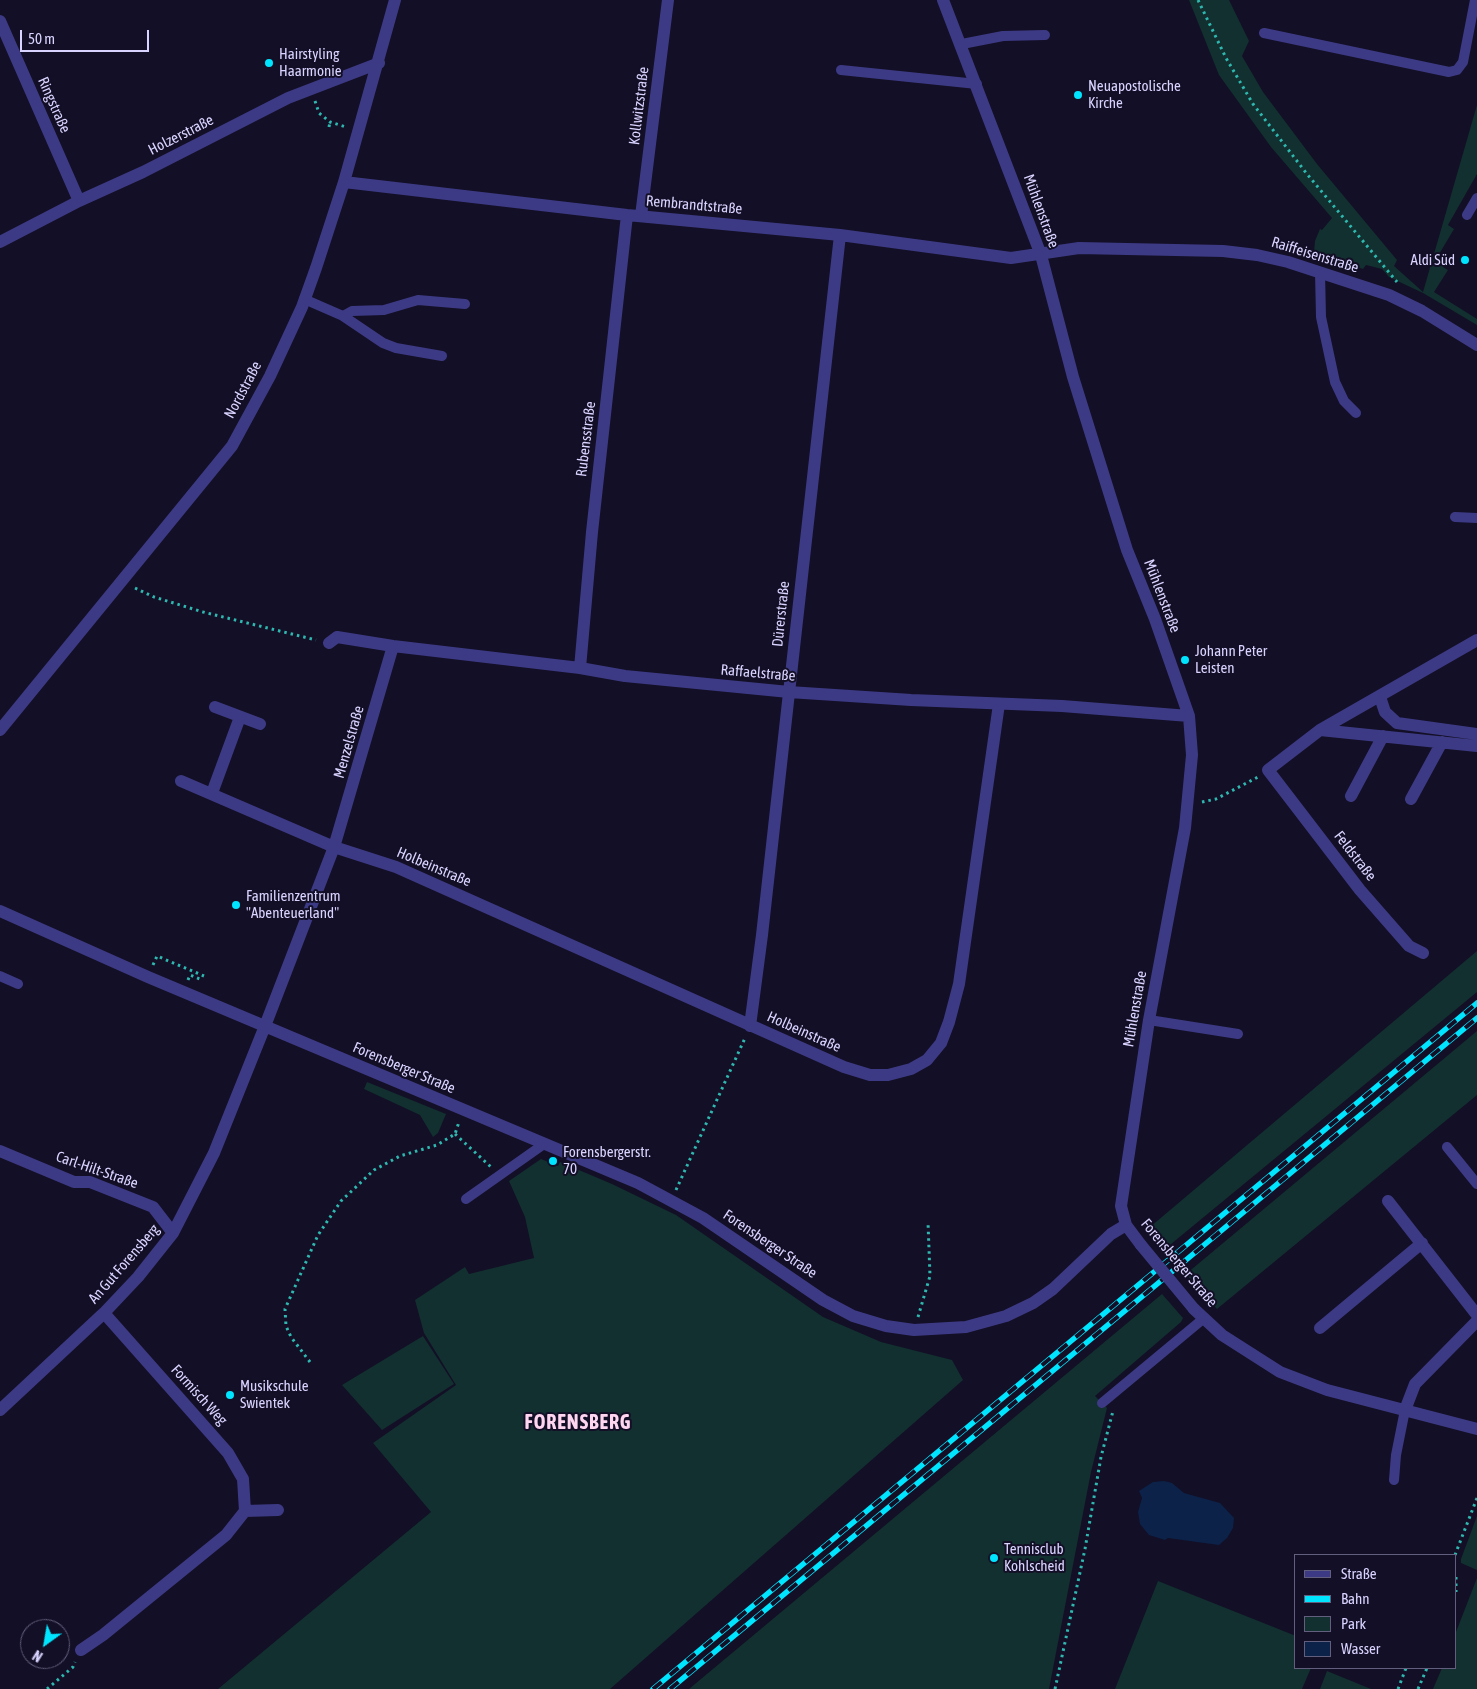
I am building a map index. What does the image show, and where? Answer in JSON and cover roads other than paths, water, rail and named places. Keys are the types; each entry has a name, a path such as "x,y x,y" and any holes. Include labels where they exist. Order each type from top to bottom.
{"street":[{"name":"Nordstraße","path":"0,730 232,446 270,376 304,299 344,182 379,63 395,0"},
{"name":"Kollwitzstraße","path":"642,216 668,0"},
{"name":"Mühlenstraße","path":"943,0 962,44 1041,255 1073,377 1127,550 1155,619 1189,716 1192,755 1187,805 1149,1020 1124,1177 1121,1206 1126,1225"},
{"name":"Ringstraße","path":"0,21 79,201"},
{"name":"Holzerstraße","path":"0,242 288,98 379,63"},
{"name":"Rembrandtstraße","path":"344,182 627,215 840,235 1011,258 1041,255"},
{"name":"Rubensstraße","path":"580,668 592,532 627,215"},
{"name":"Dürerstraße","path":"750,1026 760,954 840,235"},
{"name":"Raiffeisenstraße","path":"1041,255 1078,248 1223,251 1288,262 1389,295 1413,306 1477,345"},
{"name":"Raffaelstraße","path":"329,643 337,637 393,646 580,668 625,676 789,692 1125,710 1189,716"},
{"path":"1320,730 1477,640"},
{"name":"Menzelstraße","path":"265,1026 334,847 393,646"},
{"path":"1380,697 1385,712 1397,723 1477,734"},
{"name":"Holbeinstraße","path":"334,847 396,867 844,1068 870,1075 888,1075 911,1069 927,1060 940,1044 949,1022 959,984 999,704"},
{"path":"215,707 260,724"},
{"path":"212,793 240,717"},
{"path":"1320,730 1477,746"},
{"name":"Feldstraße","path":"1320,730 1268,770 1360,890 1408,946 1423,953"},
{"path":"1351,796 1383,736"},
{"path":"1411,799 1442,742"},
{"path":"181,781 334,847"},
{"name":"Forensberger Straße","path":"0,911 148,977 638,1183 709,1222 824,1300 853,1316 886,1326 914,1330 966,1328 1006,1316 1033,1303 1052,1289 1111,1234 1126,1225 1203,1319 1236,1346 1280,1372 1327,1390 1477,1429"},
{"name":"An Gut Forensberg","path":"0,1410 104,1313 138,1277 173,1233 214,1153 265,1026"},
{"name":"Carl-Hilt-Straße","path":"0,1151 74,1182 90,1182 153,1207 173,1233"},
{"path":"1388,1201 1477,1315"},
{"path":"1320,1328 1422,1243"},
{"name":"Formisch Weg","path":"104,1313 228,1452 243,1479 244,1511"},
{"path":"1405,1410 1414,1384 1477,1321"},
{"path":"81,1650 103,1636 226,1535 244,1511 278,1510"}],"lane":[{"path":"1264,33 1450,72 1457,70 1463,62 1475,0"},
{"path":"962,44 1003,36 1045,35"},
{"path":"841,70 977,84"},
{"path":"1467,215 1477,198"},
{"path":"1320,272 1321,317 1335,382 1344,401 1356,413"},
{"path":"304,299 343,316 383,343 396,348 442,356"},
{"path":"343,316 352,311 371,312 384,310 418,300 465,304"},
{"path":"1455,517 1477,518"},
{"path":"0,976 18,984"},
{"path":"1149,1020 1238,1034"},
{"path":"466,1199 544,1144"},
{"path":"1447,1147 1477,1184"},
{"path":"1102,1403 1203,1319"},
{"path":"1394,1480 1396,1455 1405,1410"}],"water":[{"path":"1164,1481 1172,1483 1184,1493 1220,1503 1234,1518 1233,1528 1227,1538 1219,1545 1168,1538 1165,1540 1149,1535 1140,1524 1138,1512 1142,1498 1139,1491 1153,1482"}],"railway":[{"path":"653,1689 1477,1003"},
{"path":"670,1689 1477,1018"}],"place":[{"name":"Hairstyling Haarmonie","path":"269,63"},
{"name":"Neuapostolische Kirche","path":"1078,95"},
{"name":"Aldi Süd","path":"1465,260"},
{"name":"Johann Peter Leisten","path":"1185,660"},
{"name":"Familienzentrum \"Abenteuerland\"","path":"236,905"},
{"name":"Forensbergerstr. 70","path":"553,1161"},
{"name":"Musikschule Swientek","path":"230,1395"},
{"name":"Tennisclub Kohlscheid","path":"994,1558"}],"district":[{"name":"FORENSBERG","path":"578,1423"}]}
